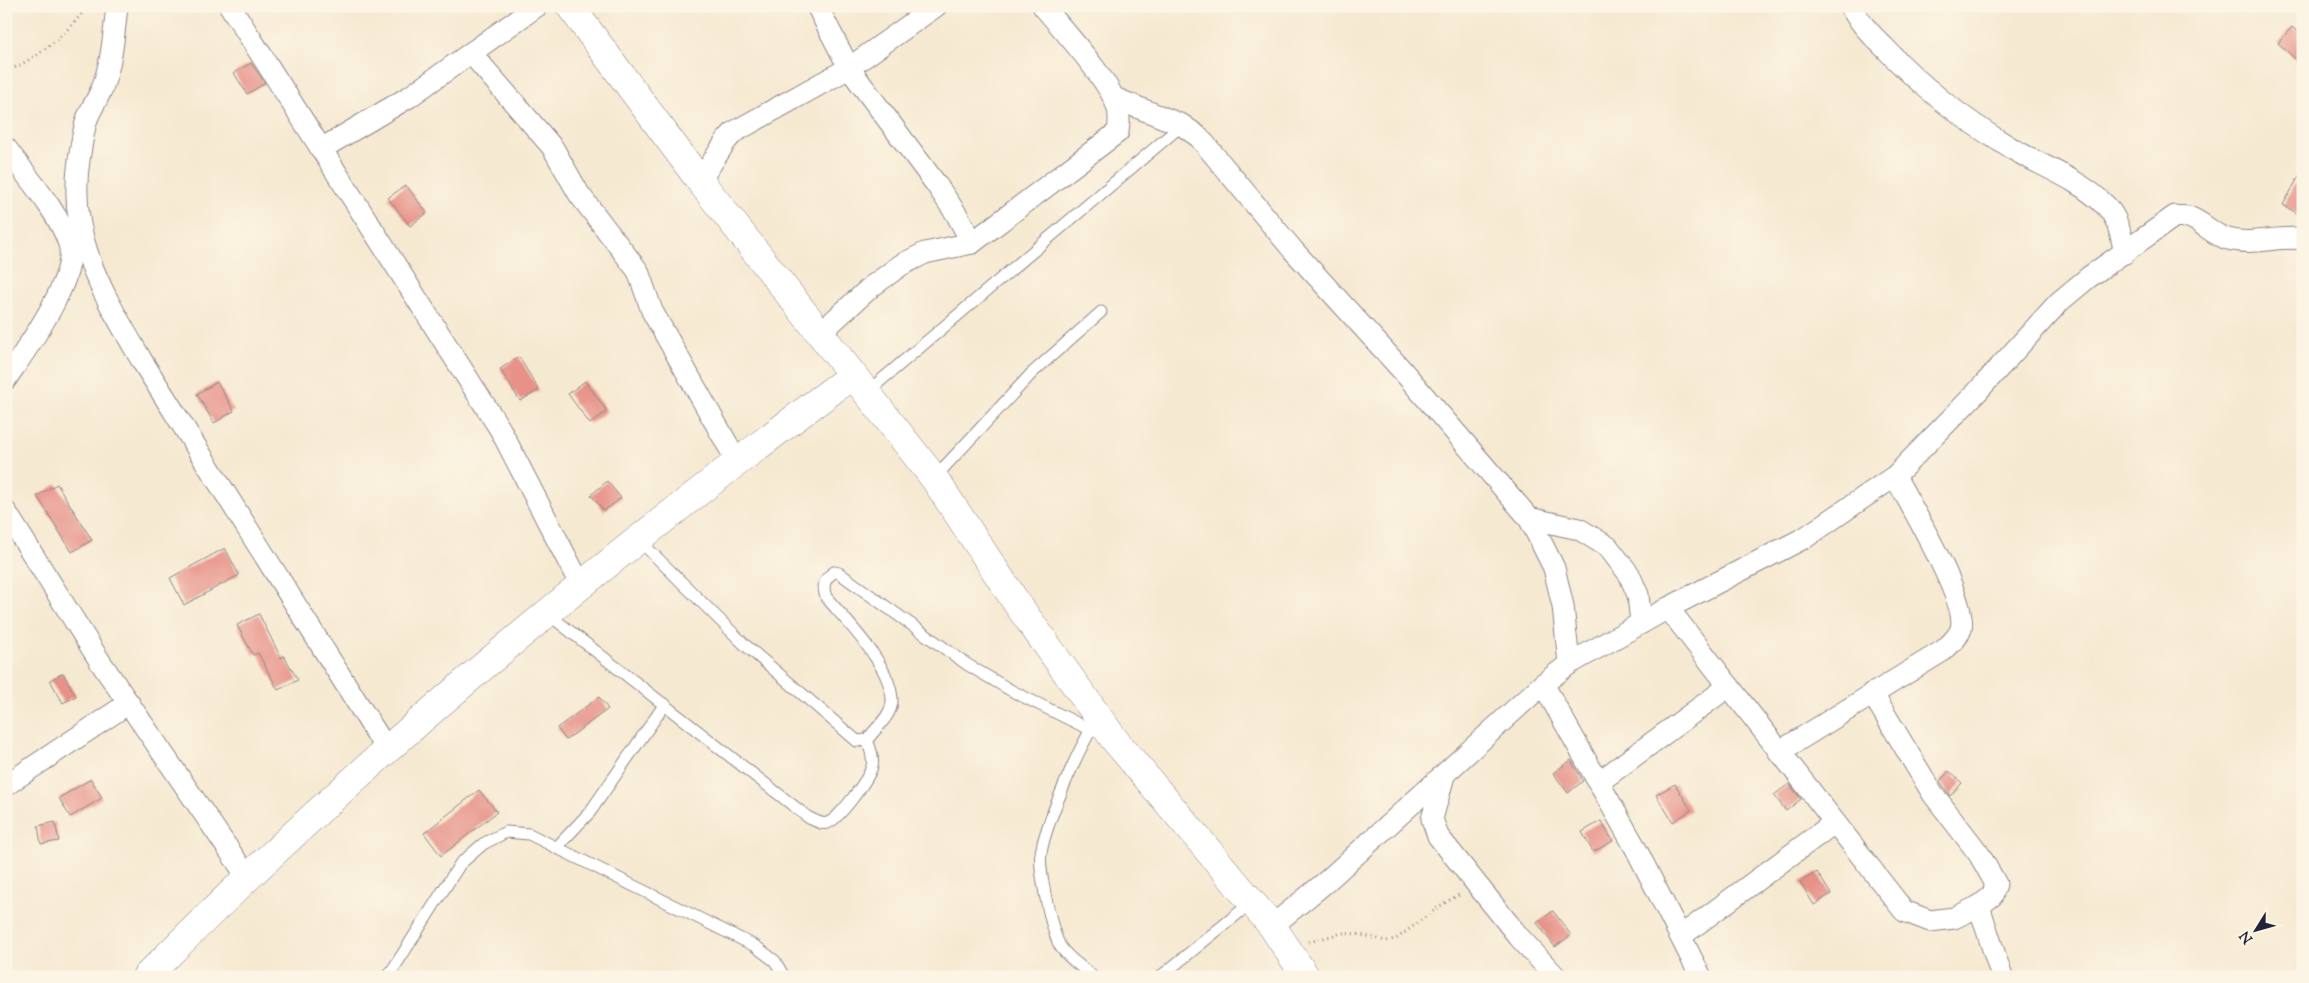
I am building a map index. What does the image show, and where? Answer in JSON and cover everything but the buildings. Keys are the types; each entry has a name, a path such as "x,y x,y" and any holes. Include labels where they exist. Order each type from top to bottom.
{"street":[{"path":"117,6 109,63 102,88 87,119 76,180 77,214 86,256 106,299 142,361 387,750"},
{"path":"230,6 500,429 581,586"},
{"path":"321,148 409,97 537,6"},
{"path":"570,6 700,180 934,478 1095,724 1252,902 1272,926 1306,977"},
{"path":"818,6 849,68 936,184 957,215 972,243"},
{"path":"700,180 734,132 849,68 936,6"},
{"path":"1043,6 1078,48 1114,98 1119,117 1118,132"},
{"path":"1850,6 1868,31 1904,69 1951,109 2012,148 2086,188 2107,206 2119,226 2125,253"},
{"path":"471,53 553,148 580,194 638,271 652,311 738,463"},
{"path":"1114,98 1182,124 1205,144 1293,250 1401,369 1529,518 1554,568 1563,606 1569,664"},
{"path":"820,333 871,287 901,265 925,253 972,243 1118,132 1161,116"},
{"path":"6,148 56,218 70,245 68,271 60,294 6,379"},
{"path":"1272,926 1327,881 1543,684 1569,664 1668,608 1806,537 1895,476 1977,392 2060,302 2089,277 2176,216 2191,218 2207,230 2229,240 2255,241 2290,237 2303,239"},
{"path":"146,977 248,878 387,750 581,586 638,539 738,463 859,384"},
{"path":"1780,752 1872,693 1944,650 1955,640 1961,629 1961,615 1946,574 1895,476"},
{"path":"6,512 31,554 129,704 248,878"},
{"path":"1529,518 1578,529 1608,547 1629,574 1638,595 1641,624"},
{"path":"1668,608 1834,823 1904,910 1930,921 1954,918 1979,906 1992,896 1996,884 1990,871 1933,794 1872,693"},
{"path":"1543,684 1599,782 1682,936 1701,977"},
{"path":"1599,782 1728,686"},
{"path":"6,785 129,704"},
{"path":"1444,776 1435,804 1434,827 1438,836 1478,887 1556,977"},
{"path":"1682,936 1834,823"},
{"path":"1979,906 2002,977"}],"lane":[{"path":"859,384 1182,124"},
{"path":"934,478 1032,373 1101,312"},
{"path":"638,539 744,644 785,677 852,739 867,740 886,716 892,702 888,682 868,645 826,597 823,588 824,582 834,572 839,573 900,614 968,665 1012,690 1095,724 1050,824 1040,854 1043,883 1060,946 1093,977"},
{"path":"548,614 809,818 822,824 832,821 868,776 872,765 872,756 867,740"},
{"path":"556,848 590,812 665,704"},
{"path":"388,977 460,864 483,844 506,832 529,834 755,946 775,961 784,977"},
{"path":"1160,977 1252,902"}],"path":[{"path":"6,72 23,64 49,45 69,28 87,6"},
{"path":"1288,950 1342,933 1357,934 1386,941 1396,939 1444,903 1478,887"}]}
